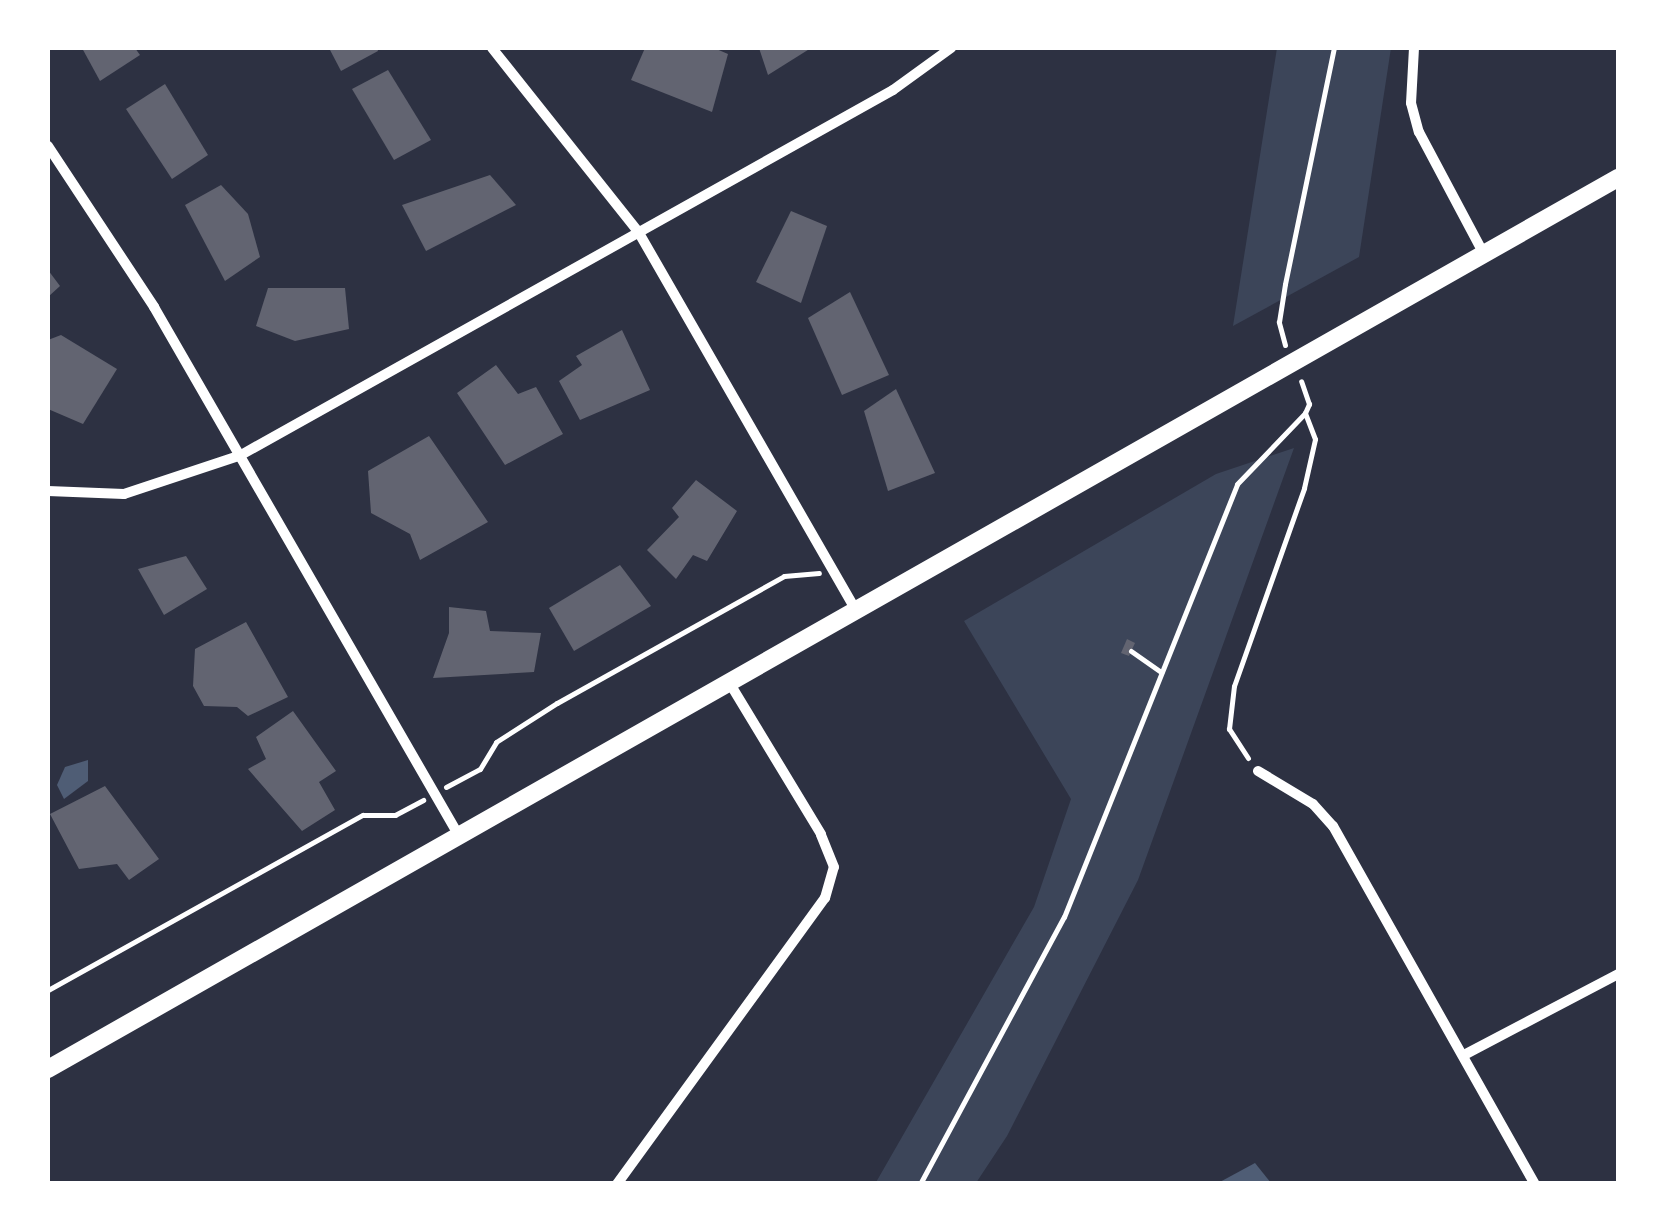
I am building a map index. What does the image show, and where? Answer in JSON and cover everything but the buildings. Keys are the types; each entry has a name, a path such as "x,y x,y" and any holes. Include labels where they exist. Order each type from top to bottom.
{"street":[{"path":"492,48 639,234 856,611"},
{"path":"48,492 124,494 241,456 893,90 951,48"},
{"path":"1414,48 1411,103 1419,132 1484,254"},
{"path":"48,146 154,306 459,836"},
{"path":"48,1069 1618,178"},
{"path":"617,1184 825,898 834,867 821,834 729,682"},
{"path":"1258,770 1313,804 1332,826 1535,1184"},
{"path":"1464,1055 1618,974"}],"path":[{"path":"920,1184 1064,917 1237,484 1254,458 1305,413 1308,404 1279,322 1334,48"},
{"path":"1258,770 1229,729 1234,686 1304,488 1315,438 1305,413"},
{"path":"1131,651 1162,673"}],"shaded area":[{"path":"1277,48 1391,48 1359,257 1233,326"},
{"path":"1294,448 1138,880 1007,1136 976,1183 875,1184 1034,907 1071,799 964,621 1216,474"},
{"path":"88,760 88,781 64,799 57,785 65,767"},
{"path":"1255,1163 1271,1183 1218,1183"}]}
